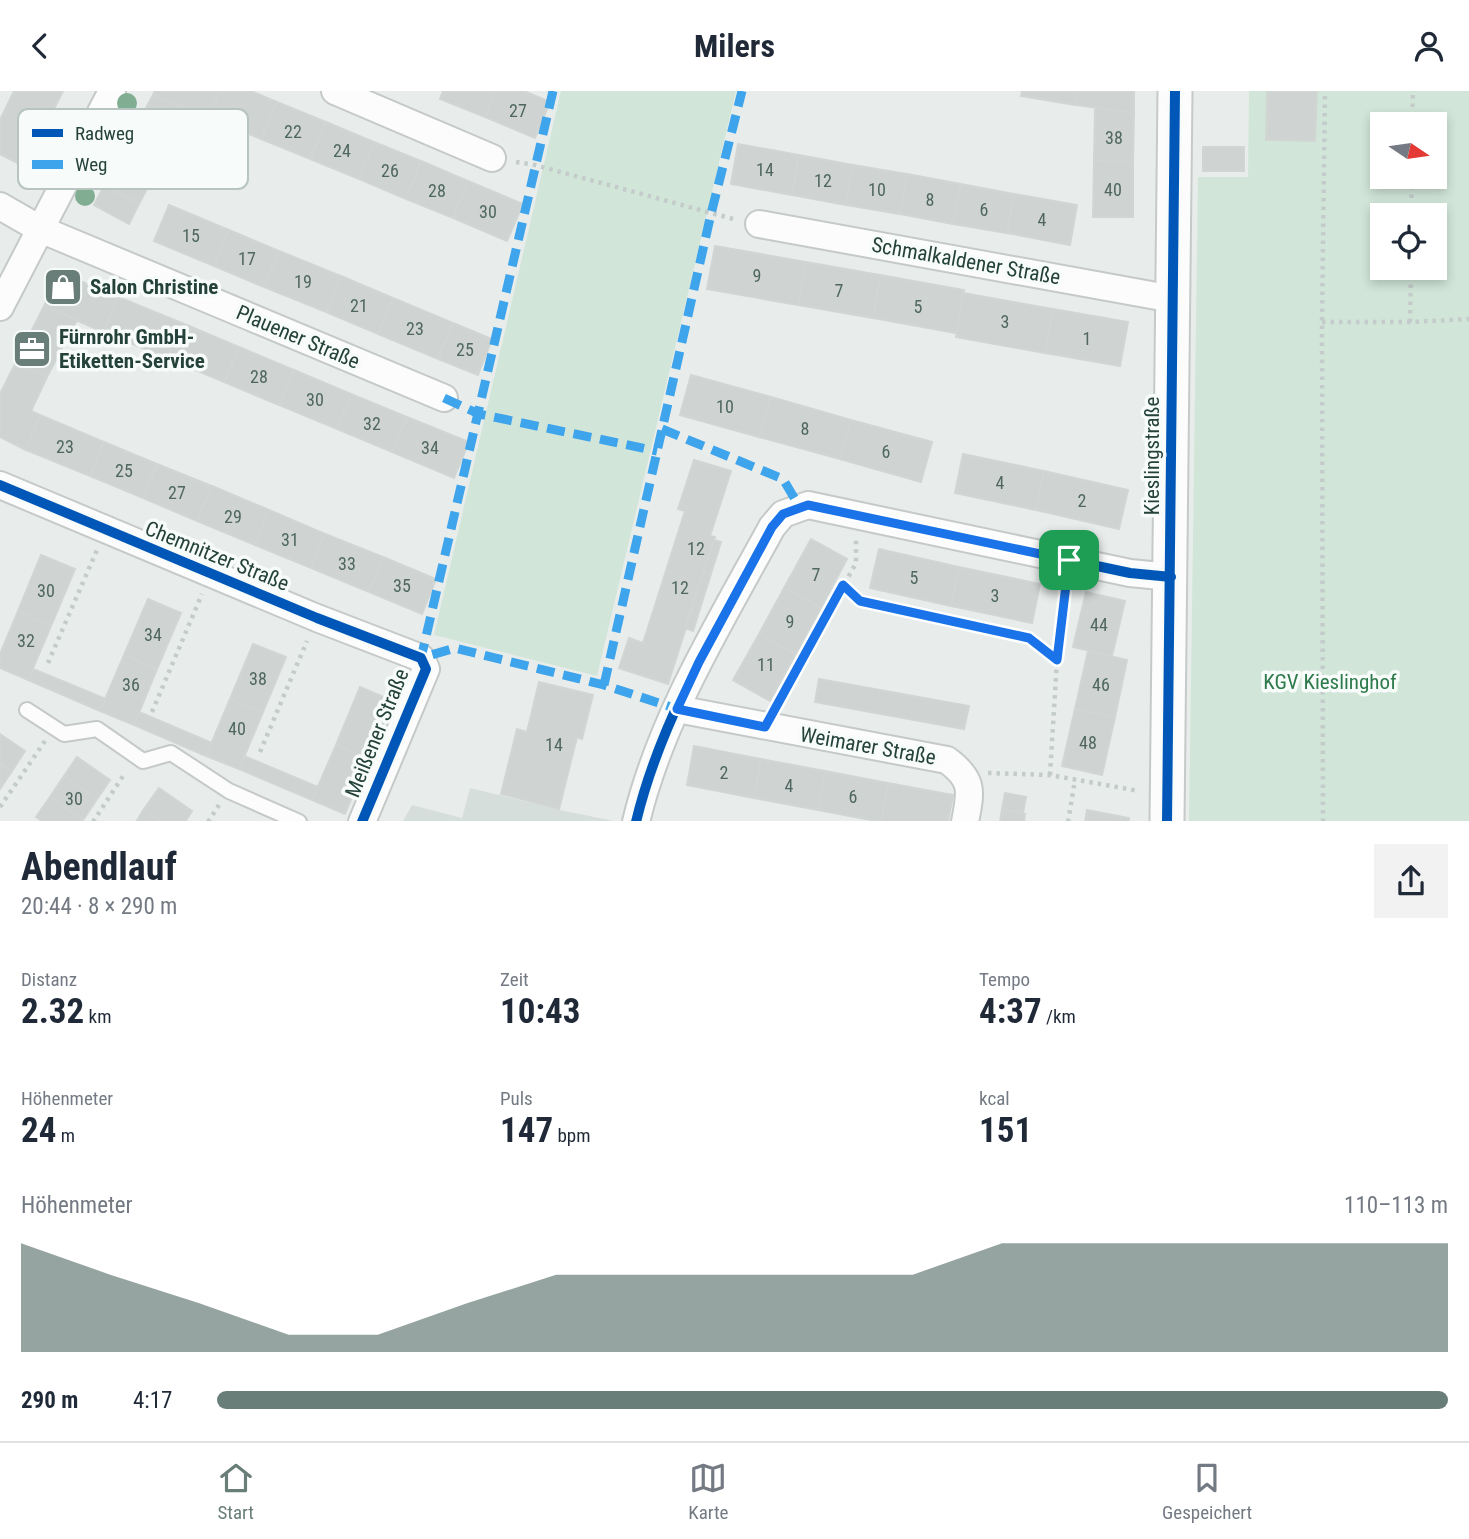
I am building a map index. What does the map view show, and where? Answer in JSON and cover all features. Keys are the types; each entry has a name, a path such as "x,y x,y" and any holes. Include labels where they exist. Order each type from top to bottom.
{"street":[{"path":"103,109 112,91"},
{"path":"335,91 492,158"},
{"name":"Kieslingstraße","path":"1168,809 1175,91"},
{"path":"0,307 61,189"},
{"name":"Plauener Straße","path":"0,206 40,229 444,398"},
{"name":"Schmalkaldener Straße","path":"759,224 1173,299"},
{"name":"Chemnitzer Straße","path":"0,485 317,618 421,658"},
{"path":"636,821 644,787 677,709 772,527 783,514 808,505 1130,573 1171,577"},
{"name":"Meißener Straße","path":"362,821 426,669 421,658"},
{"name":"Weimarer Straße","path":"677,709 947,760 963,772 970,794 965,821"}],"lane":[{"path":"27,710 64,734 97,729 144,761 171,753 229,791 299,821"}],"path":[{"path":"1323,821 1322,323 1325,91"},
{"path":"1412,112 1413,91"},
{"path":"492,158 535,165 711,214"},
{"path":"1410,322 1411,280"},
{"path":"1322,323 1469,319"},
{"path":"765,727 856,563 856,513"},
{"path":"48,663 105,530"},
{"path":"1050,775 1057,660 1069,560"},
{"path":"152,712 211,574"},
{"path":"843,585 860,601 1029,638 1057,660"},
{"path":"260,752 317,618"},
{"path":"0,807 54,728"},
{"path":"93,821 136,756"},
{"path":"963,772 1050,775 1075,780 1168,809"},
{"path":"1068,821 1075,780"}],"shaded area":[{"path":"470,788 614,821 403,821 412,805 462,818"}],"green space":[{"path":"561,91 736,91 597,676 434,635"},
{"name":"KGV Kieslinghof","path":"1249,91 1469,91 1469,821 1189,821 1198,177 1248,177"}],"building":[{"path":"14,91 63,91 54,109 18,109 18,163 0,154 0,120"},
{"path":"155,91 220,91 212,109 189,109 153,95"},
{"path":"220,91 251,91 277,102 261,139 248,134 248,109 212,109"},
{"path":"443,91 496,91 485,117 440,99"},
{"path":"496,91 524,91 550,102 535,138 485,117"},
{"path":"1022,91 1078,91 1076,105 1021,96"},
{"path":"1078,91 1134,91 1134,113 1076,105"},
{"path":"1267,91 1317,91 1315,141 1266,140"},
{"path":"153,95 189,109 145,109"},
{"path":"277,102 326,122 310,159 261,139"},
{"path":"1095,108 1134,113 1133,162 1094,161"},
{"path":"326,122 374,142 359,179 310,159"},
{"path":"374,142 421,161 406,199 359,179"},
{"path":"738,144 799,155 792,195 731,184"},
{"path":"1203,147 1244,147 1244,171 1203,171"},
{"path":"799,155 853,165 846,205 792,195"},
{"path":"421,161 468,181 453,218 406,199"},
{"path":"1094,161 1133,162 1133,217 1093,217"},
{"path":"853,165 907,174 900,214 846,205"},
{"path":"907,174 961,184 953,224 900,214"},
{"path":"468,181 523,204 507,241 453,218"},
{"path":"961,184 1014,194 1007,233 953,224"},
{"path":"102,189 110,189 139,204 129,224 94,205"},
{"path":"110,189 147,189 139,204"},
{"path":"1014,194 1077,205 1070,245 1007,233"},
{"path":"169,205 229,230 214,266 154,241"},
{"path":"229,230 279,251 264,287 214,266"},
{"path":"715,246 806,262 798,305 707,289"},
{"path":"279,251 341,276 326,312 264,287"},
{"path":"806,262 880,275 873,318 798,305"},
{"path":"61,273 118,297 103,332 44,306"},
{"path":"880,275 964,290 956,333 873,318"},
{"path":"341,276 393,298 378,334 326,312"},
{"path":"963,293 1053,309 1045,353 956,337"},
{"path":"118,297 182,323 167,358 103,332"},
{"path":"393,298 453,323 438,359 378,334"},
{"path":"44,306 77,320 47,377 16,362"},
{"path":"1053,309 1128,322 1120,366 1045,353"},
{"path":"182,323 239,347 224,382 167,358"},
{"path":"453,323 492,339 478,375 438,359"},
{"path":"239,347 294,370 279,405 224,382"},
{"path":"16,362 47,377 31,411 40,415 26,450 0,437 0,394"},
{"path":"294,370 351,394 337,429 279,405"},
{"path":"691,375 771,397 759,437 680,415"},
{"path":"351,394 407,417 392,452 337,429"},
{"path":"771,397 851,420 840,459 759,437"},
{"path":"40,415 104,442 90,476 26,450"},
{"path":"407,417 469,442 454,478 392,452"},
{"path":"851,420 932,442 921,482 840,459"},
{"path":"104,442 157,464 143,498 90,476"},
{"path":"963,454 1044,471 1036,510 955,493"},
{"path":"694,460 731,471 710,536 715,537 668,684 619,668 629,638 643,643 685,511 678,509"},
{"path":"157,464 212,486 197,521 143,498"},
{"path":"1044,471 1128,490 1119,529 1036,510"},
{"path":"212,486 269,510 255,545 197,521"},
{"path":"269,510 325,534 311,568 255,545"},
{"path":"325,534 383,557 369,592 311,568"},
{"path":"811,539 847,559 821,608 784,588"},
{"path":"714,540 721,542 693,631 685,628"},
{"path":"879,549 959,567 951,606 870,588"},
{"path":"41,555 75,569 51,626 18,611"},
{"path":"383,557 436,579 422,614 369,592"},
{"path":"959,567 1040,584 1032,623 951,606"},
{"path":"784,588 821,608 796,654 759,634"},
{"path":"1086,592 1125,601 1112,656 1073,647"},
{"path":"148,599 181,613 157,669 124,655"},
{"path":"18,611 51,626 28,680 0,668 0,654"},
{"path":"759,634 796,654 770,701 733,680"},
{"path":"253,644 286,657 263,712 230,699"},
{"path":"1088,651 1127,660 1115,717 1075,709"},
{"path":"124,655 157,669 134,725 100,711"},
{"path":"33,669 106,699 100,711 28,680"},
{"path":"819,679 969,706 964,729 815,702"},
{"path":"539,682 593,695 582,739 577,737 559,809 501,794 517,729 527,732"},
{"path":"360,687 393,701 368,759 336,745"},
{"path":"230,699 263,712 239,769 206,756"},
{"path":"1075,709 1115,717 1102,775 1062,766"},
{"path":"139,712 212,743 206,756 134,725"},
{"path":"0,734 25,751 12,771 0,763"},
{"path":"336,745 368,759 345,814 312,800"},
{"path":"694,746 761,759 754,798 687,785"},
{"path":"244,756 318,787 312,800 239,769"},
{"path":"77,757 110,780 97,799 64,776"},
{"path":"761,759 825,771 818,810 754,798"},
{"path":"0,763 12,771 0,789"},
{"path":"825,771 888,783 881,821 818,810"},
{"path":"64,776 97,799 83,820 50,797"},
{"path":"888,783 953,795 948,821 881,821"},
{"path":"159,788 192,811 186,821 161,821 144,809"},
{"path":"1005,793 1026,797 1023,813 1002,809"},
{"path":"50,797 83,820 42,821 36,817"},
{"path":"144,809 161,821 137,821"},
{"path":"1002,809 1025,814 1024,821 1000,821"},
{"path":"1087,810 1129,818 1129,821 1085,821"}],"marked path":[{"path":"553,91 421,658 455,648 604,685 677,709"},
{"path":"604,685 711,214 742,91"},
{"path":"444,398 479,414 657,451"},
{"path":"662,429 783,479 799,506"}],"cycle path":[{"path":"1167,821 1175,91"},
{"path":"0,485 317,618 421,658 426,669 362,821"},
{"path":"636,821 661,745 694,670 772,527 783,514 808,505 1130,573 1171,577"}],"place":[{"name":"Salon Christine","path":"63,287"},
{"name":"Fürnrohr GmbH- Etiketten-Service","path":"32,349"}],"route":[{"path":"799,506 856,513 1069,560 1057,660 1029,638 860,601 843,585 765,727 677,709 699,662 772,527 783,514 799,506"}]}
